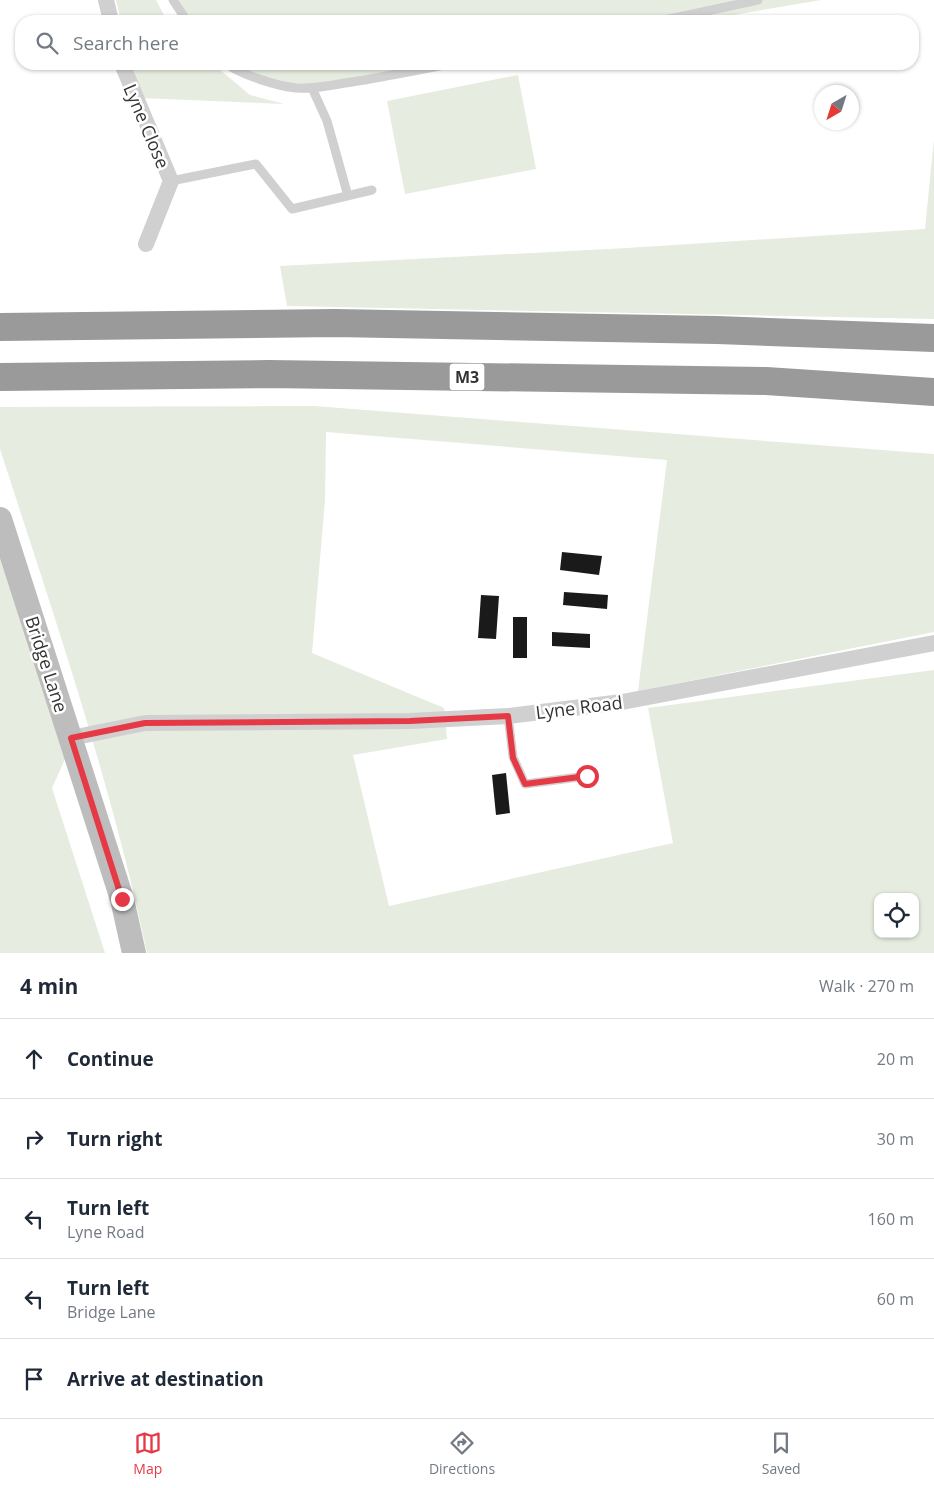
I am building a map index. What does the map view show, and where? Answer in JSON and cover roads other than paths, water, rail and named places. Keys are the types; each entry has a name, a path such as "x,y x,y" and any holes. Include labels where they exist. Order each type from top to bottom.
{"highway":[{"path":"0,328 335,323 717,330 934,338"},
{"name":"M3","path":"0,378 269,374 766,381 934,392"}],"street":[{"path":"106,0 110,15"},
{"name":"Lyne Close","path":"124,70 171,182 146,244"},
{"name":"Bridge Lane","path":"0,519 122,899 134,953"},
{"name":"Lyne Road","path":"71,738 145,723 410,721 508,716 622,702 934,643"}],"lane":[{"path":"173,0 183,15"},
{"path":"688,15 758,0"},
{"path":"236,70 293,88 312,88 357,82 420,70"},
{"path":"312,88 327,121 348,196"},
{"path":"171,182 256,164 292,209 372,190"},
{"path":"508,716 513,758 525,784 587,776"}]}
